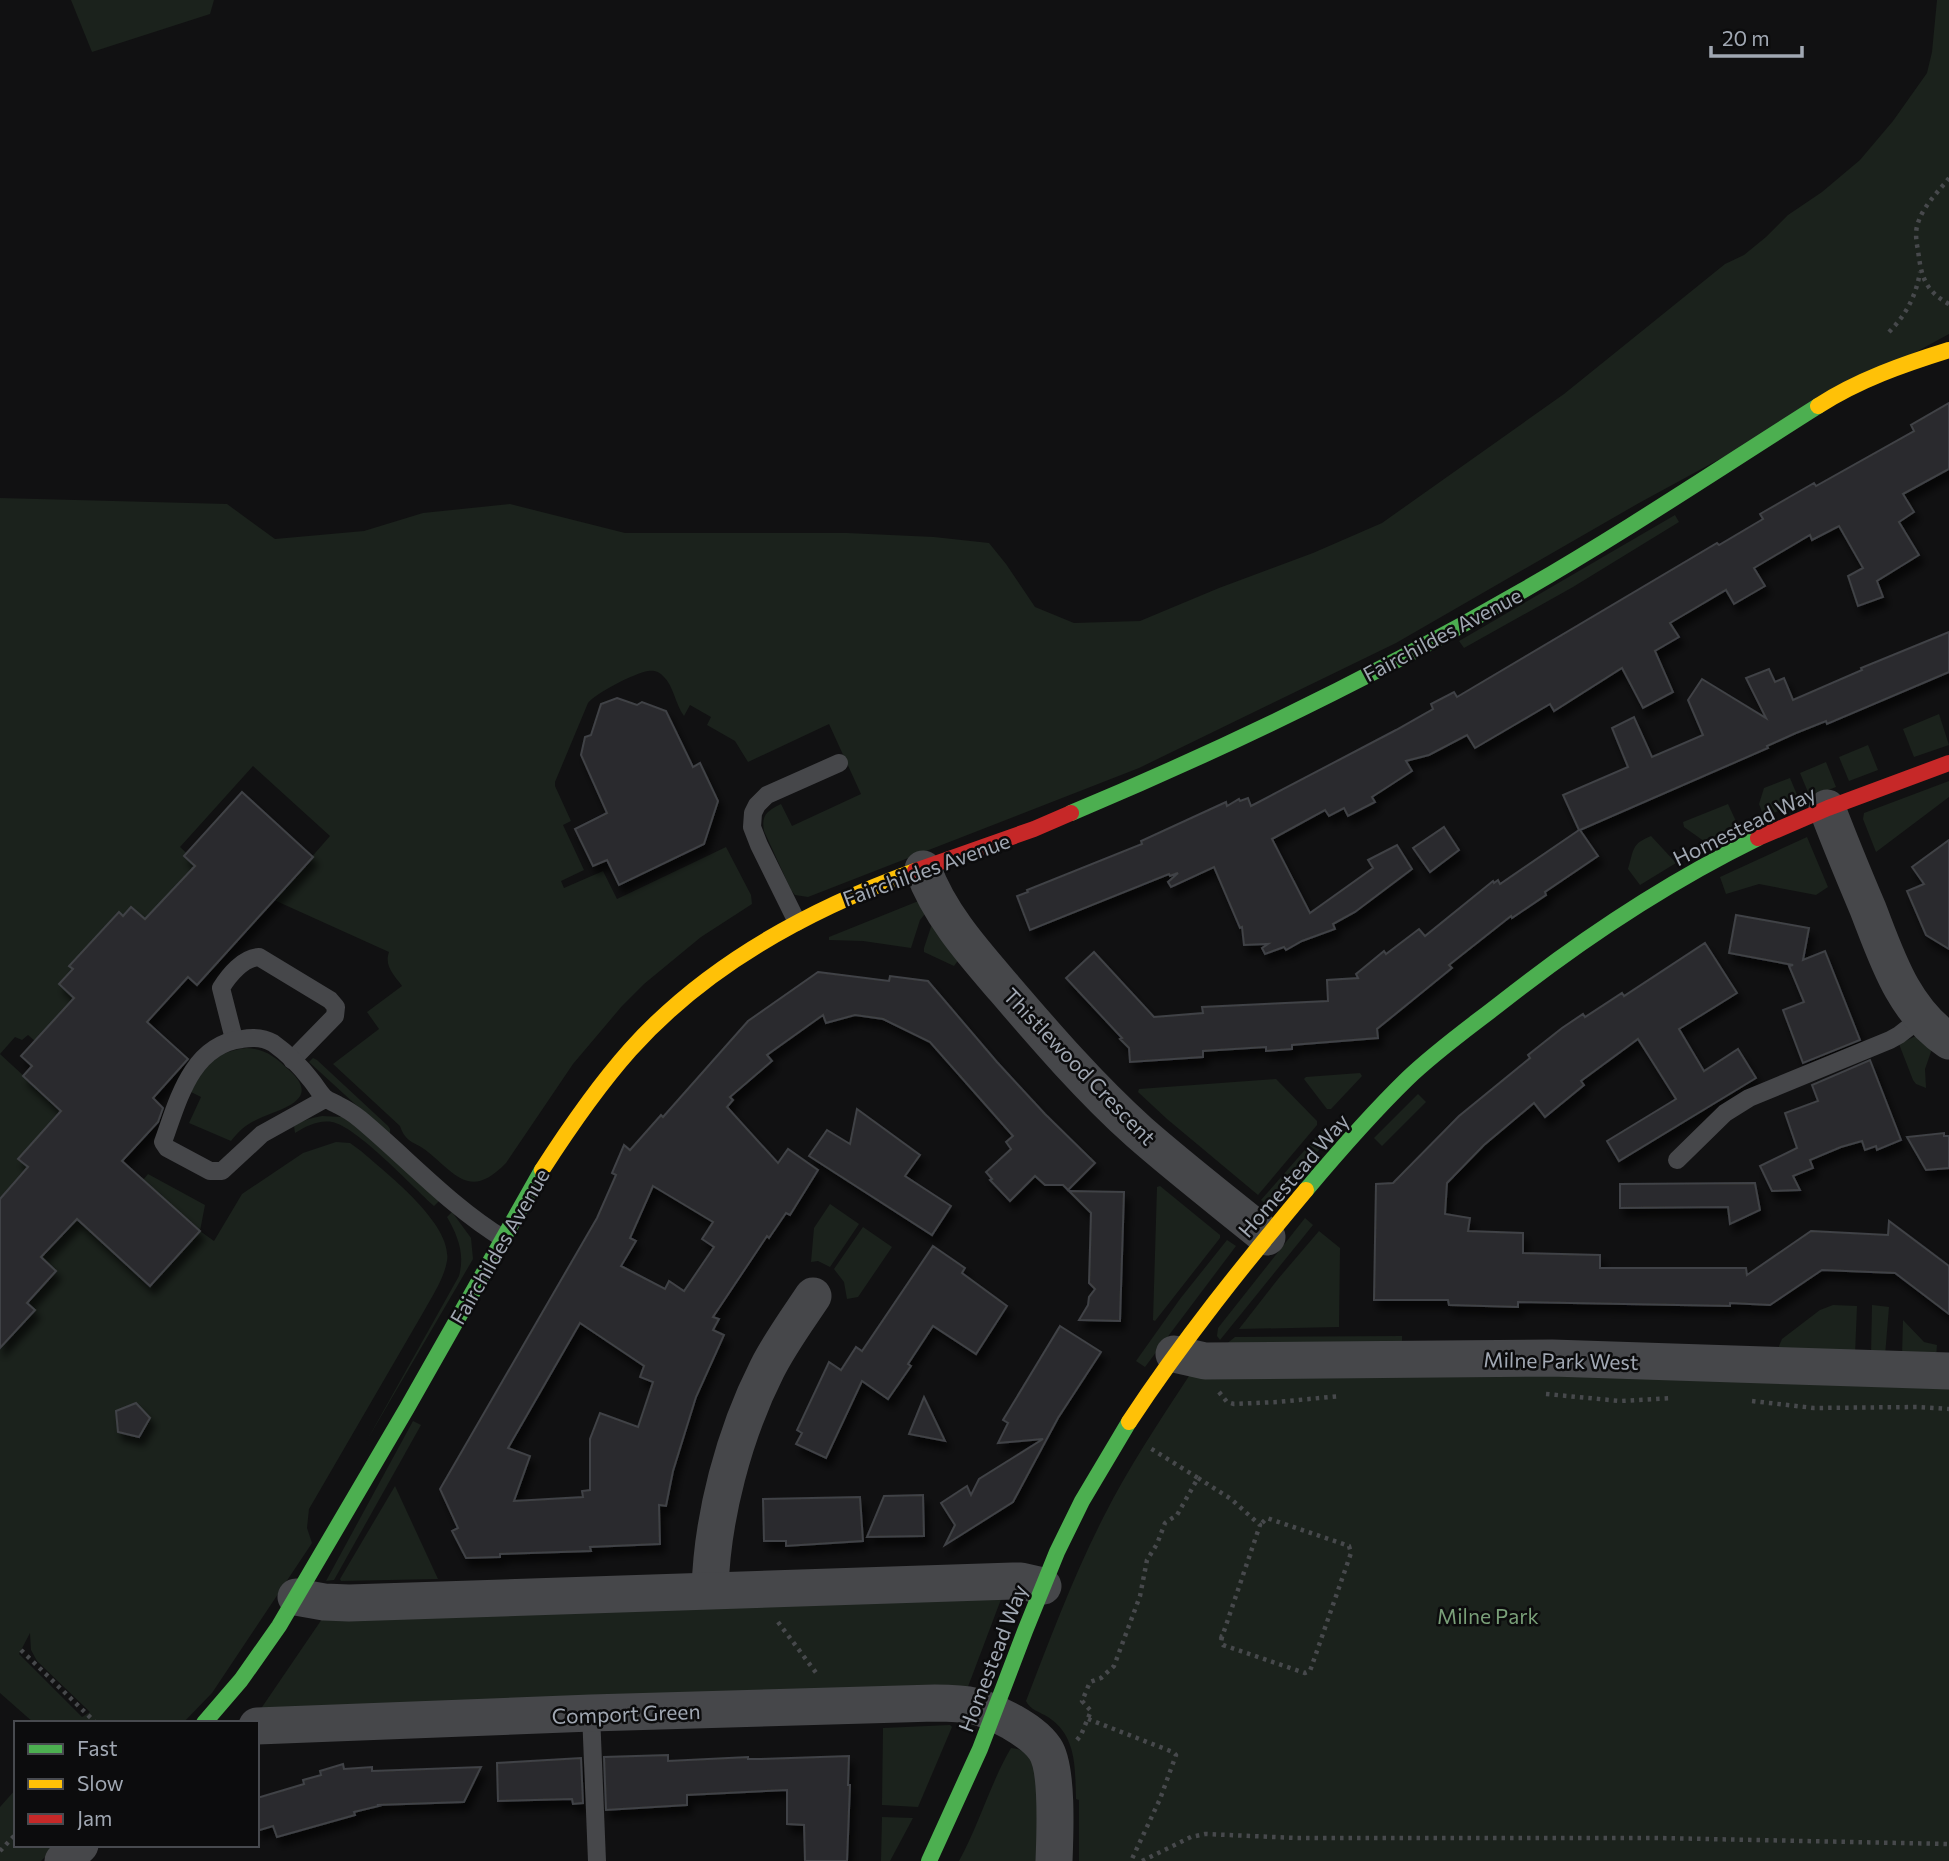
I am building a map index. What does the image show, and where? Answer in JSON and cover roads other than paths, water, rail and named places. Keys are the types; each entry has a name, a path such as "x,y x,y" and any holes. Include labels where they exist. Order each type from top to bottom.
{"street":[{"name":"Fairchildes Avenue","path":"212,1721 279,1626 542,1170 568,1130 629,1051 690,993 750,950 797,922 848,897 1034,829 1161,775 1392,663 1584,555 1835,395 1901,365 1949,351"},
{"name":"Homestead Way","path":"929,1861 955,1806 1043,1586 1080,1505 1174,1354 1332,1158 1396,1090 1464,1031 1599,930 1667,886 1753,841 1827,808 1949,763"},
{"path":"1827,808 1901,989 1921,1018 1949,1041"},
{"name":"Thistlewood Crescent","path":"923,869 932,892 983,964 1070,1061 1138,1130 1267,1237"},
{"path":"710,1590 718,1518 741,1430 767,1368 813,1296"},
{"name":"Milne Park West","path":"1174,1354 1211,1361 1552,1358 1949,1371"},
{"path":"296,1597 349,1603 1021,1581 1043,1586"},
{"name":"Comport Green","path":"259,1726 591,1713 957,1703 976,1705 1032,1735 1045,1748 1053,1771 1054,1861"},
{"path":"63,1861 78,1847"}],"lane":[{"path":"797,922 759,845 752,827 753,813 767,795 839,762"},
{"path":"234,1040 221,988 245,961 259,957 330,1000 336,1007 335,1016 292,1060"},
{"path":"1677,1160 1725,1113 1749,1098 1890,1040 1921,1018"},
{"path":"326,1099 262,1134 222,1171 210,1171 167,1148 163,1142 182,1090 205,1055 219,1044 250,1038 263,1039 292,1060 326,1099 359,1119 450,1200 504,1238"},
{"path":"591,1713 597,1861"}],"park label":[{"name":"Milne Park","path":"1488,1615"}]}
